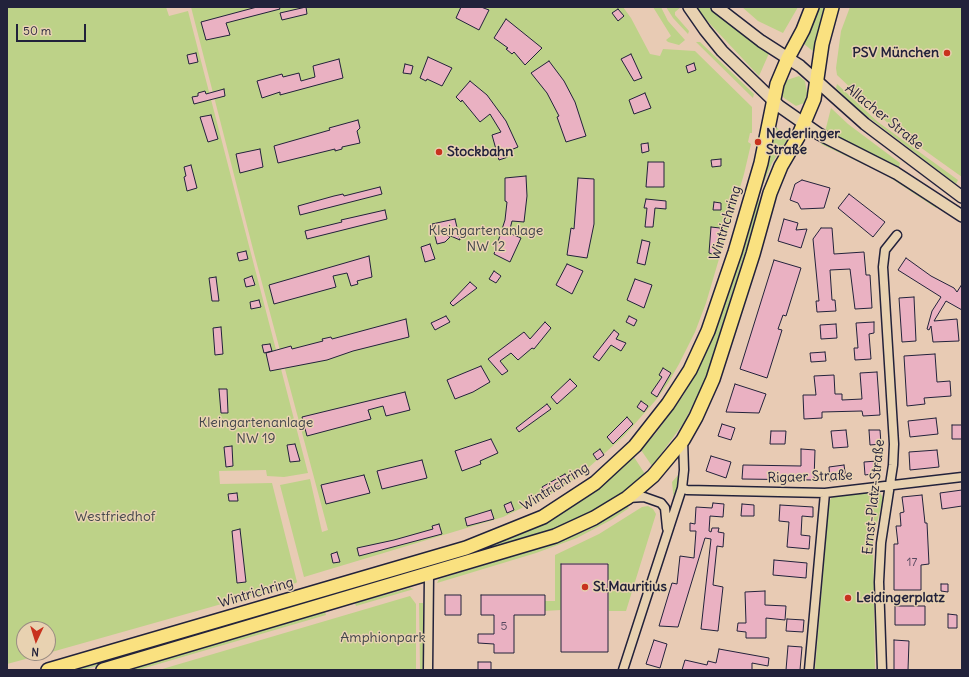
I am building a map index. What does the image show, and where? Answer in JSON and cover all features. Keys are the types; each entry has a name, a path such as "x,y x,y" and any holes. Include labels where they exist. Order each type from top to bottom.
{"main road":[{"path":"689,7 722,51 773,100 804,125 896,173 962,216"},
{"path":"717,7 761,41 788,58"},
{"name":"Wintrichring","path":"48,670 466,548 543,516 595,483 635,446 668,404 690,370 708,331 735,252 761,163 773,100 781,73 803,30 812,7"},
{"path":"103,670 429,575 556,536 594,518 627,498 654,476 683,440 696,417 713,379 776,178 804,125 814,99 822,44 832,7"},
{"name":"Allacher Straße","path":"788,58 817,80 865,124 962,197"}],"street":[{"name":"Ernst-Platz-Straße","path":"882,670 880,576 881,543 893,465 894,444 883,267 885,250 897,235"},
{"path":"623,670 682,488 684,470 683,440"},
{"name":"Rigaer Straße","path":"682,488 687,490 825,493 962,477"},
{"path":"809,670 825,493"},
{"path":"627,498 644,497 661,503 665,508 667,515 668,534"},
{"path":"428,670 429,575"}],"green space":[{"name":"Westfriedhof","path":"7,7 166,7 169,16 188,11 308,473 284,477 267,476 266,470 219,471 220,484 272,483 297,582 56,651 56,621 16,621 16,661 18,661 7,664"},
{"name":"Kleingartenanlage NW 12","path":"191,7 623,7 631,18 650,54 660,56 663,49 695,51 752,107 752,133 750,133 748,142 751,144 744,174 706,303 695,332 668,383 655,401 624,436 579,476 551,494 503,517 304,577 280,485 310,479 322,532 328,530 254,253"},
{"path":"653,7 661,7 668,21 685,40 679,45 666,40 671,36"},
{"path":"666,7 681,7 675,12 675,15 689,31 688,34 673,18"},
{"path":"694,7 711,7 748,38 770,51 759,76"},
{"path":"742,7 798,7 783,33 758,21"},
{"path":"819,7 826,7 814,52 804,44"},
{"path":"850,7 962,7 962,177 892,127 837,75 836,68 841,31"},
{"path":"696,42 700,42 754,94 753,98"},
{"path":"799,76 805,81 807,93 804,103 796,106 782,95 787,80"},
{"path":"837,84 878,122 958,180 956,184 855,107 836,88"},
{"path":"831,108 848,124 900,163 899,167 896,168 825,132"},
{"path":"776,127 789,137 772,163 762,187 759,197 759,207 705,381 683,424 652,466 641,450 656,433 683,396 710,345 732,283 772,147"},
{"path":"822,141 889,173 938,205 936,208 886,175 821,144"},
{"path":"634,457 645,474 616,498 562,528 83,670 72,670 470,553 534,528 574,506 592,494"},
{"path":"680,473 678,490 674,501 672,482"},
{"path":"878,489 883,498 873,540 875,670 815,670 829,502 833,495"},
{"path":"627,506 629,508 611,520 577,538 536,553 437,583 439,579 556,543 592,528"},
{"path":"648,506 653,509 656,514 626,611 609,611 608,563 561,563 561,610 545,611 545,601 555,601 555,555 599,534 642,507"},
{"path":"410,588 414,589 356,606 355,603"},
{"name":"Amphionpark","path":"410,596 416,604 416,670 159,670"},
{"path":"419,603 423,603 424,670 420,670"},
{"path":"325,612 326,615 138,670 127,670"}],"building":[{"path":"257,7 279,7 280,9 226,23 230,35 206,40 201,22"},
{"path":"306,7 307,14 282,20 280,13"},
{"path":"461,7 481,7 489,10 479,30 456,18"},
{"path":"618,9 624,16 618,21 612,13"},
{"path":"506,19 542,48 525,65 514,52 512,54 506,49 508,48 494,38"},
{"path":"196,53 198,62 189,64 187,55"},
{"path":"631,54 642,78 634,81 621,59"},
{"path":"428,57 452,68 442,86 427,79 426,81 420,78"},
{"path":"339,59 343,78 280,95 280,92 262,98 257,81 282,74 283,77 299,73 301,81 315,77 313,66"},
{"path":"549,61 564,81 575,102 586,136 566,142 557,117 559,116 547,93 531,73"},
{"path":"694,63 696,70 688,73 686,66"},
{"path":"405,64 413,66 411,74 403,73"},
{"path":"470,81 487,95 506,121 518,147 506,152 508,157 499,160 492,135 501,132 490,114 480,122 462,100 461,102 456,97"},
{"path":"224,89 225,96 194,104 192,97 198,96 198,93 205,91 206,94"},
{"path":"645,93 651,108 634,114 629,100"},
{"path":"211,115 218,139 208,142 200,117"},
{"path":"358,120 360,128 357,131 360,143 342,147 342,149 335,151 335,149 278,163 274,146 330,130 329,128"},
{"path":"648,143 649,151 642,153 641,144"},
{"path":"260,149 263,167 240,173 236,154"},
{"path":"721,159 721,166 712,167 711,160"},
{"path":"648,162 664,162 664,187 646,187"},
{"path":"191,165 197,188 187,191 184,177 186,176 184,167"},
{"path":"526,176 527,196 524,222 512,221 509,233 521,238 510,262 494,254 505,220 507,202 505,201 505,178"},
{"path":"578,178 594,179 594,224 587,258 567,255 571,228 574,229"},
{"path":"802,180 830,188 824,208 801,209 798,203 790,200 795,184"},
{"path":"380,187 382,194 300,215 298,206 334,196 343,194 344,196"},
{"path":"849,194 885,222 873,237 838,208"},
{"path":"646,199 666,201 666,209 655,208 653,227 645,227 647,208 644,208"},
{"path":"714,202 721,203 721,210 713,210"},
{"path":"385,210 387,219 307,239 305,231 342,222 341,220"},
{"path":"455,219 460,240 446,234 450,237 445,242 437,244 432,224"},
{"path":"784,219 798,223 796,230 807,229 801,248 778,241"},
{"path":"711,227 720,228 716,255 709,253"},
{"path":"821,228 832,228 834,254 864,252 866,275 870,275 872,308 855,309 850,269 830,270 832,300 835,300 836,311 817,312 816,301 819,301 813,239"},
{"path":"642,240 650,242 645,265 637,263"},
{"path":"430,244 435,259 425,262 421,247"},
{"path":"246,251 248,259 239,261 237,253"},
{"path":"369,256 372,277 357,281 358,284 351,286 347,273 333,276 336,287 274,304 269,285"},
{"path":"906,258 931,276 954,288 957,292 962,284 962,310 946,301 934,321 957,319 959,341 933,342 931,326 929,330 927,329 932,311 941,297 898,270"},
{"path":"774,260 801,268 786,316 783,315 778,329 782,330 767,378 740,369"},
{"path":"567,264 583,271 572,294 556,285"},
{"path":"494,271 501,276 496,283 489,279"},
{"path":"252,276 255,285 246,287 244,279"},
{"path":"216,277 219,301 212,301 209,278"},
{"path":"635,279 652,285 644,308 627,300"},
{"path":"470,282 477,288 453,306 450,303"},
{"path":"914,297 916,341 902,342 899,298"},
{"path":"259,300 261,307 251,309 250,302"},
{"path":"446,316 450,322 435,330 431,323"},
{"path":"629,316 637,320 634,326 626,322"},
{"path":"406,319 409,337 353,351 327,360 270,371 266,353 291,346 292,349 323,341 322,339 331,337 332,339"},
{"path":"545,322 551,328 534,349 532,348 518,360 511,353 500,361 508,371 502,375 488,359 524,332 530,339"},
{"path":"874,322 874,333 869,334 871,359 855,360 854,348 858,348 856,323"},
{"path":"836,324 837,338 821,339 820,325"},
{"path":"221,327 223,354 215,355 213,328"},
{"path":"614,330 619,334 616,339 626,343 621,351 611,345 599,361 593,357"},
{"path":"270,344 272,351 264,353 262,345"},
{"path":"825,352 826,361 811,362 810,353"},
{"path":"935,354 937,382 950,381 951,396 924,398 925,404 907,406 904,356"},
{"path":"481,366 490,382 473,392 455,399 447,380"},
{"path":"663,368 671,373 657,397 651,393 662,377 659,375"},
{"path":"877,372 880,415 863,416 862,411 822,412 822,418 804,419 803,395 816,395 814,376 834,375 835,394 842,394 842,400 862,399 860,373"},
{"path":"570,379 577,386 557,404 551,397"},
{"path":"735,384 766,394 759,413 726,412"},
{"path":"219,389 227,389 228,413 221,413"},
{"path":"405,392 410,410 386,416 383,406 368,410 371,419 307,436 302,417"},
{"path":"641,401 648,406 644,412 637,407"},
{"path":"547,404 551,409 519,432 516,428"},
{"path":"627,417 633,424 613,444 607,437"},
{"path":"936,418 938,434 910,437 908,421"},
{"path":"722,424 735,428 731,440 718,436"},
{"path":"952,425 962,425 962,439 952,439"},
{"path":"846,430 848,447 833,448 831,431"},
{"path":"869,430 880,430 881,444 870,445"},
{"path":"771,431 786,431 785,444 770,444"},
{"path":"491,439 498,453 480,461 481,464 462,471 455,451"},
{"path":"295,444 300,461 290,462 287,445"},
{"path":"232,446 233,466 226,467 224,447"},
{"path":"600,449 604,455 597,460 593,454"},
{"path":"801,449 815,450 814,480 742,479 743,465 801,466"},
{"path":"937,450 939,467 910,470 909,452"},
{"path":"711,456 731,462 726,478 706,471"},
{"path":"422,460 427,478 382,489 377,471"},
{"path":"877,461 878,473 865,475 864,462"},
{"path":"844,465 846,479 830,481 829,467"},
{"path":"565,474 569,480 546,494 542,487"},
{"path":"364,475 370,493 326,504 321,485"},
{"path":"962,490 962,506 942,509 940,493"},
{"path":"237,493 238,501 229,501 228,494"},
{"path":"922,495 925,523 927,523 929,564 921,565 921,590 894,590 894,544 898,544 896,526 901,526 900,513 904,512 902,497"},
{"path":"511,502 514,510 507,513 504,505"},
{"path":"713,503 724,504 723,517 710,516 709,531 711,532 712,528 719,528 718,532 724,533 723,547 717,546 713,585 723,587 718,631 701,629 711,539 705,538 678,627 659,626 672,583 677,584 680,556 694,558 696,531 690,531 690,523 695,524 696,507 712,508"},
{"path":"742,504 754,505 754,516 741,516"},
{"path":"780,505 813,507 813,517 802,516 801,535 810,536 809,549 787,547 789,522 779,521"},
{"path":"491,510 494,519 467,526 465,518"},
{"path":"439,524 442,534 359,556 357,548 394,540 433,529 432,526"},
{"path":"240,529 246,582 237,583 232,531"},
{"path":"337,552 340,562 333,563 331,554"},
{"path":"774,560 807,563 806,578 773,575"},
{"name":"St.Mauritius","path":"561,564 608,564 608,652 561,652"},
{"path":"941,584 948,584 948,592 941,591"},
{"path":"765,591 765,605 786,606 785,620 766,618 766,638 746,638 746,632 737,631 738,623 746,623 745,592"},
{"path":"445,595 461,595 461,615 445,615"},
{"path":"481,595 545,595 545,615 514,615 514,653 494,653 494,644 478,643 478,634 494,634 494,615 481,615"},
{"path":"895,606 925,606 925,625 895,625"},
{"path":"948,614 957,615 957,628 948,628"},
{"path":"787,619 804,620 803,632 786,631"},
{"path":"654,640 667,644 660,668 646,664"},
{"path":"894,640 909,641 908,670 894,670"},
{"path":"788,646 802,647 800,670 786,670"},
{"path":"719,649 769,658 768,666 752,663 752,670 682,670 685,660 707,665 708,661 716,663"},
{"path":"478,662 491,662 491,670 478,670"}],"place":[{"name":"PSV München","path":"947,53"},
{"name":"Nederlinger Straße","path":"758,142"},
{"name":"Stockbahn","path":"439,152"},
{"name":"St.Mauritius","path":"585,587"},
{"name":"Leidingerplatz","path":"848,598"}],"park label":[{"name":"Kleingartenanlage NW 19","path":"256,432"}]}
